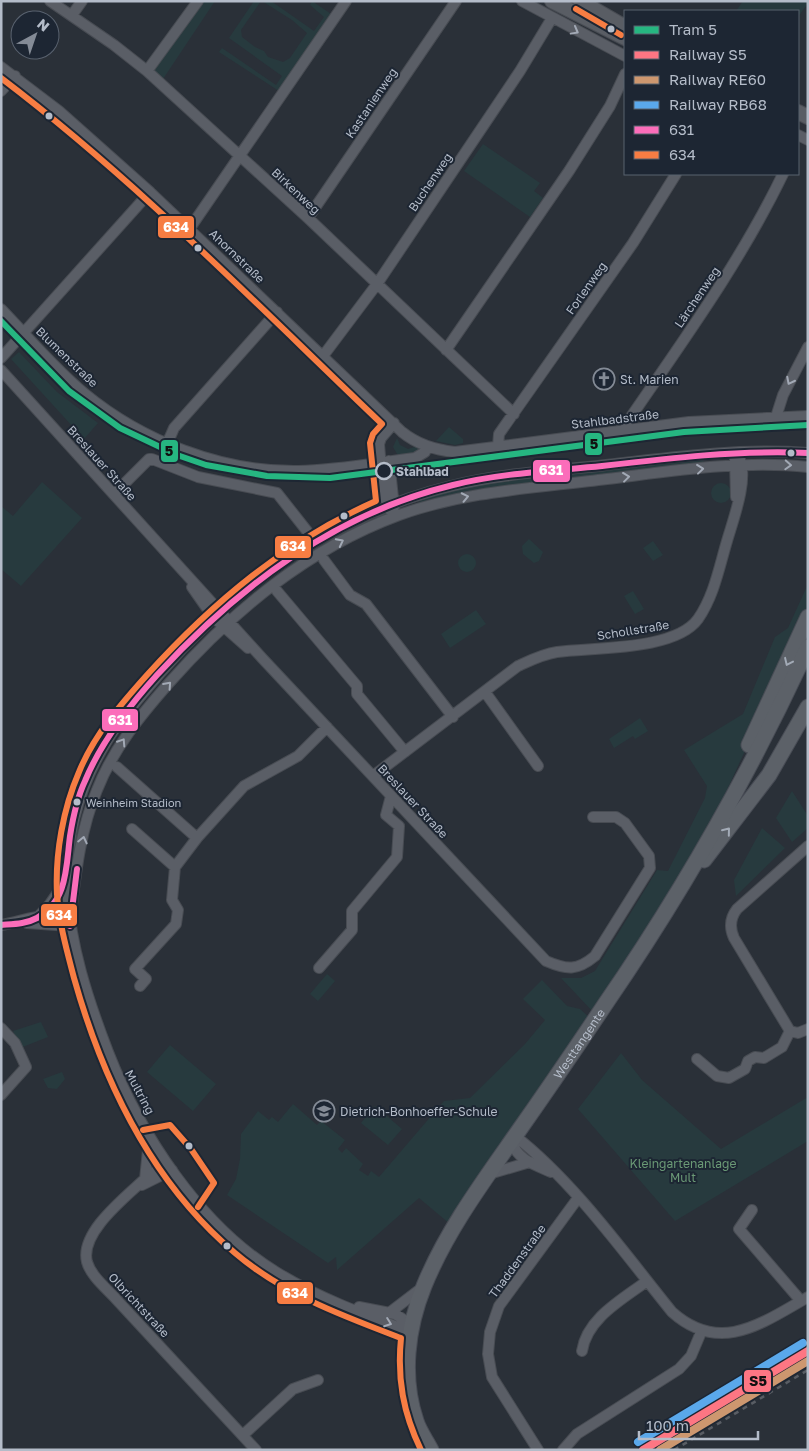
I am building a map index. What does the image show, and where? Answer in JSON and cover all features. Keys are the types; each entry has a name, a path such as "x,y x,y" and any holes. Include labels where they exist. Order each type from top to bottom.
{"main road":[{"path":"552,1 624,37"},
{"path":"580,1 624,26"},
{"path":"711,834 738,768 808,617"},
{"name":"Westtangente","path":"430,1450 416,1422 410,1396 407,1366 411,1328 424,1286 454,1228 488,1174 611,997 676,897 750,765 808,647"},
{"path":"676,897 753,799 808,707"}],"street":[{"name":"Birkenweg","path":"50,1 147,70 308,218 514,414"},
{"path":"72,15 82,1"},
{"path":"147,70 198,1"},
{"path":"190,228 346,1"},
{"name":"Kastanienweg","path":"308,218 456,1"},
{"path":"522,1 624,55"},
{"name":"Buchenweg","path":"323,356 377,284 520,71 552,18"},
{"name":"Ahornstraße","path":"1,67 59,111 150,192 410,438 427,447"},
{"path":"1,91 15,76"},
{"path":"446,350 569,171 610,106 624,76"},
{"name":"Forlenweg","path":"498,446 500,434 632,243 675,175"},
{"name":"Lärchenweg","path":"627,430 626,424 720,287 758,224 782,175"},
{"path":"1,358 150,192"},
{"name":"Blumenstraße","path":"1,309 85,394 134,427 167,444 208,458 252,467 314,470 419,456 427,447"},
{"path":"167,444 174,428 277,312"},
{"path":"776,417 783,395 808,347"},
{"name":"Breslauer Straße","path":"1,370 185,573 216,614 262,658 546,961 561,968 574,968 585,964 595,956 650,868 649,856 625,823 616,817 593,817"},
{"name":"Stahlbadstraße","path":"427,447 455,452 688,422 808,416"},
{"path":"393,509 381,438 394,423"},
{"name":"Multring","path":"411,1328 343,1304 295,1283 272,1270 240,1246 204,1212 172,1169 146,1128 116,1073 89,1004 70,924 66,882 71,836 83,786 97,757 122,718 168,664 216,614 278,564 314,541 451,486 488,479 737,451 808,453"},
{"name":"Schollstraße","path":"373,776 518,666 539,656 556,652 654,642 677,635 696,621 714,587 736,503 737,451"},
{"path":"114,494 149,459 198,477 277,492 307,532"},
{"name":"Multring","path":"70,924 83,836 96,791 130,729 179,672 226,624 269,587 304,562 376,525 393,509 441,503 489,492 738,465 808,467"},
{"path":"324,560 350,595 366,604 453,717"},
{"path":"277,591 357,686 356,694 406,752"},
{"path":"485,692 538,766"},
{"path":"140,986 146,979 135,969 176,924 178,910 172,900 175,867 197,838 244,786 298,756 327,727"},
{"path":"117,767 197,838"},
{"path":"320,968 352,930 352,911 397,857 399,826 386,814 391,796"},
{"path":"132,829 175,867"},
{"path":"808,846 737,909 732,915 731,925 734,938 790,1031 798,1033 808,1029"},
{"path":"36,918 50,904 66,882"},
{"path":"1,925 58,916 70,924"},
{"path":"22,922 70,924"},
{"path":"1,1028 15,1043 26,1067 1,1095"},
{"path":"697,1060 717,1076 729,1078 745,1069 748,1061 755,1057 764,1058 782,1047 790,1031"},
{"path":"143,1182 148,1150 146,1128"},
{"path":"514,1138 515,1151 530,1162 556,1175"},
{"path":"514,1138 556,1175 578,1198 677,1316 702,1330 723,1334 744,1331 804,1299 739,1229 752,1210"},
{"path":"488,1174 530,1162"},
{"name":"Olbrichtstraße","path":"172,1169 143,1182 97,1226 87,1245 87,1262 94,1275 256,1450"},
{"name":"Thaddenstraße","path":"538,1450 492,1377 488,1354 490,1332 499,1306 578,1198"},
{"path":"582,1351 586,1338 604,1314 647,1281"},
{"path":"389,1313 424,1286"},
{"name":"Multring","path":"343,1304 402,1317 411,1328"},
{"path":"563,1450 577,1434 679,1369 691,1356 702,1330"},
{"path":"243,1435 293,1389 318,1380"}],"green space":[{"path":"203,1 215,1 163,79 153,69"},
{"path":"254,1 261,1 241,30 242,37 264,51 268,57 283,62 290,58 307,33 292,20 262,1 271,1 314,31 324,17 310,5 312,1 331,14 279,91 219,52 222,48 276,85 282,76 229,38"},
{"path":"743,1 808,1 799,16 799,10 737,10"},
{"path":"483,144 540,183 534,191 543,198 530,217 464,171"},
{"path":"19,352 57,392 98,423 84,439 11,359"},
{"path":"449,427 463,439 463,443 455,445 436,441"},
{"path":"397,438 400,445 408,449 418,446 420,452 399,457 393,447"},
{"path":"703,458 704,464 420,504 419,498 484,483"},
{"path":"42,482 82,518 21,586 1,569 1,506 13,516"},
{"path":"721,483 728,486 731,493 728,500 721,503 714,500 711,493 714,486"},
{"path":"367,518 368,520 317,547 240,604 316,545"},
{"path":"529,539 543,552 539,561 534,563 523,554 522,546"},
{"path":"653,541 663,555 653,561 643,548"},
{"path":"467,554 473,557 476,563 473,569 467,572 461,569 458,563 461,557"},
{"path":"808,584 808,613 722,801 688,865 595,1014 561,978 581,978 595,971 657,870 668,871 705,798 707,786 684,750 743,714 775,637 788,628"},
{"path":"633,591 644,609 635,614 624,596"},
{"path":"476,610 486,624 450,648 441,634"},
{"path":"640,718 648,731 635,739 633,736 614,748 609,739"},
{"path":"792,791 808,816 808,828 792,842 776,818"},
{"path":"762,828 785,848 736,896 734,880"},
{"path":"327,974 335,981 318,1001 310,994"},
{"path":"542,980 567,1006 580,1009 592,1020 450,1224 419,1198 337,1270 336,1257 328,1263 227,1195 236,1179 240,1159 241,1134 258,1111 269,1120 272,1117 278,1122 293,1104 317,1125 321,1121 345,1140 338,1149 342,1153 346,1148 363,1164 359,1170 368,1176 371,1171 379,1177 444,1101 470,1098 525,1044 545,1020 523,999"},
{"path":"41,1022 48,1037 20,1048 13,1031"},
{"path":"170,1045 216,1084 193,1111 147,1072"},
{"name":"Kleingartenanlage Mult","path":"621,1053 642,1080 721,1149 808,1097 808,1141 675,1221 578,1109"},
{"path":"62,1072 65,1079 57,1089 48,1088 43,1079"},
{"path":"375,1106 402,1129 388,1145 361,1123"}],"railway":[{"path":"674,1450 808,1370"}],"tram line":[{"name":"5","path":"1,321 69,391 120,428 177,455 206,465 267,476 330,478 684,432 808,425"}],"rail line":[{"name":"RB68","path":"638,1442 803,1343"},
{"name":"S5","path":"643,1450 808,1351"},
{"name":"RE60","path":"660,1450 808,1361"}],"transit line":[{"name":"634","path":"576,9 621,35"},
{"name":"634","path":"1,78 101,159 149,202 382,424 373,434 370,443 376,501 343,517 281,554 225,598 172,648 118,709 100,733 85,758 73,786 64,816 57,863 57,894 61,926 86,1017 116,1092 134,1128 155,1162 179,1195 205,1225 254,1268 314,1303 401,1338 400,1367 403,1395 410,1423 421,1450"},
{"name":"631","path":"1,925 33,920 47,911 55,902 64,882 72,822 82,787 107,738 136,699 188,642 221,612 255,583 329,534 368,514 409,498 471,481 527,473 704,455 808,453"},
{"name":"631","path":"70,926 77,869"},
{"name":"634","path":"143,1130 170,1125 191,1149 214,1183 198,1207"}],"place":[{"name":"St. Marien","path":"604,379"},
{"name":"Stahlbad","path":"384,471"},
{"name":"Weinheim Stadion","path":"77,802"},
{"name":"Dietrich-Bonhoeffer-Schule","path":"324,1111"}]}
